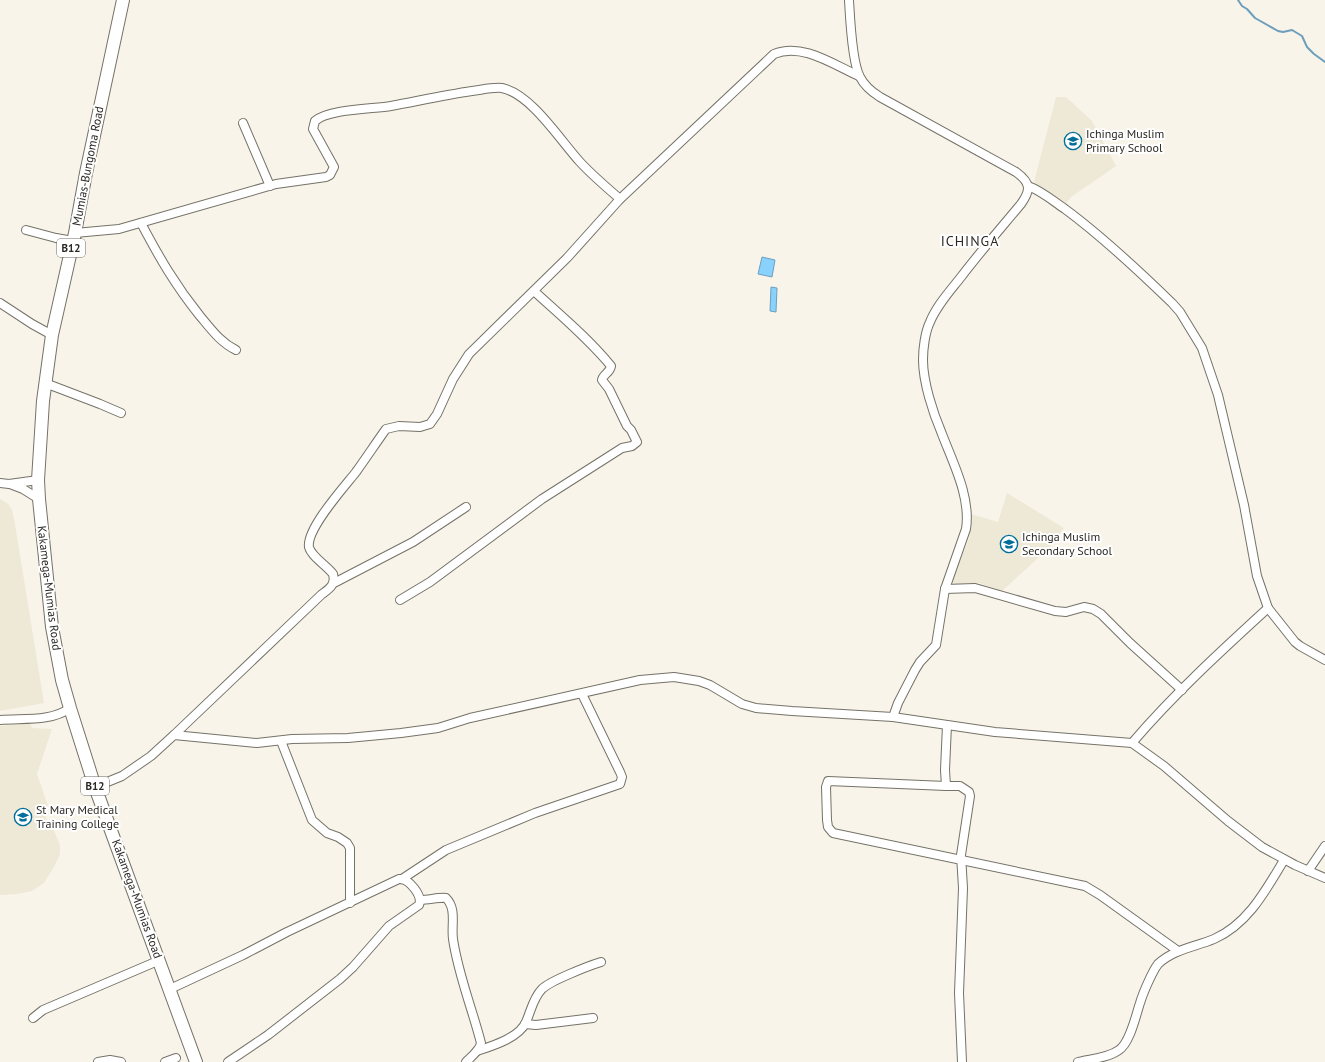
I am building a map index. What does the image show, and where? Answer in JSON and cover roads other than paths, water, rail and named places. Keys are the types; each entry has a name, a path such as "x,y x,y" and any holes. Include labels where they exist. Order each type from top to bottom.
{"highway":[{"name":"Mumias-Bungoma Road","path":"39,499 38,480 45,383 52,335 74,237 86,173 123,0"},
{"name":"Kakamega-Mumias Road","path":"39,499 52,627 62,680 96,787 196,1062"}],"street":[{"path":"848,0 854,51 859,76"},
{"path":"334,583 333,574 314,555 309,546 310,539 328,507 386,429 399,426 420,428 430,424 437,414 464,360 567,258 620,199 774,54 786,50 804,52 859,76 868,87 880,97 1016,172 1024,179 1028,186 1027,195 1021,204 970,265 935,311 926,332 923,360 924,374 941,433 961,485 967,520 966,530 945,589 936,644 915,670 898,703 893,717"},
{"path":"26,230 56,238 74,237 109,231 270,186 326,177 332,173 334,167 313,127 315,121 319,118 337,113 390,106 496,88 511,91 520,96 529,104 546,121 588,170 620,199"},
{"path":"243,123 270,186"},
{"path":"1028,186 1051,199 1097,234 1172,303 1180,312 1196,337 1202,348 1218,395 1244,505 1252,555 1257,576 1268,608 1295,642 1325,660"},
{"path":"141,223 164,266 180,290 210,329 224,342 236,350"},
{"path":"400,600 430,582 542,499 622,448 632,446 637,442 631,430 627,426 609,389 602,380 603,376 610,371 611,366 600,352 582,334 534,291"},
{"path":"0,303 52,335"},
{"path":"45,383 100,404 121,414"},
{"path":"9,484 38,480"},
{"path":"0,483 9,484 23,489 39,499"},
{"path":"96,787 122,776 151,756 334,583 413,542 466,507"},
{"path":"945,589 975,588 1055,611 1066,612 1084,607 1093,609 1101,614 1130,643 1182,690"},
{"path":"1132,743 1147,725 1182,690 1268,608"},
{"path":"174,735 257,743 326,738 348,738 401,733 438,728 470,718 640,680 674,677 699,681 710,685 742,704 756,708 893,717 995,732 1132,743 1164,766 1244,834 1284,860 1325,878"},
{"path":"170,989 243,955 286,932 402,879 446,850 535,813 620,784 622,777 620,772 582,694"},
{"path":"0,720 48,717 59,714 70,708"},
{"path":"946,725 946,786"},
{"path":"281,741 312,820 327,833 338,837 347,843 350,848 350,903"},
{"path":"962,1062 959,993 963,888 961,859 961,850 970,796 969,792 960,786 828,781 826,787 828,827 833,833 961,859 1085,886 1100,895 1178,951"},
{"path":"1308,871 1325,846"},
{"path":"1078,1062 1110,1054 1121,1049 1131,1031 1140,1001 1156,968 1163,959 1178,951 1215,938 1242,920 1249,913 1284,860"},
{"path":"228,1062 268,1035 340,979 353,967 389,926 417,906 420,896 409,882 402,879"},
{"path":"420,900 435,900 444,897 448,900 454,912 453,937 459,966 481,1043 478,1049 466,1062"},
{"path":"33,1018 44,1010 160,960"},
{"path":"474,1052 511,1038 525,1024 536,996 546,986 600,962"},
{"path":"525,1024 536,1025 593,1018"},
{"path":"165,1062 176,1058"},
{"path":"98,1062 110,1060 120,1062"}],"water":[{"path":"762,257 775,260 772,277 758,274"},
{"path":"771,287 777,288 776,312 770,311"}],"waterway":[{"path":"1238,0 1242,6 1255,18 1278,31 1283,32 1292,30 1302,36 1307,47 1325,62"}],"place":[{"name":"Ichinga Muslim Primary School","path":"1073,141"},
{"name":"Ichinga Muslim Secondary School","path":"1009,544"},
{"name":"St Mary Medical Training College","path":"23,817"}],"district":[{"name":"ICHINGA","path":"970,241"}]}
